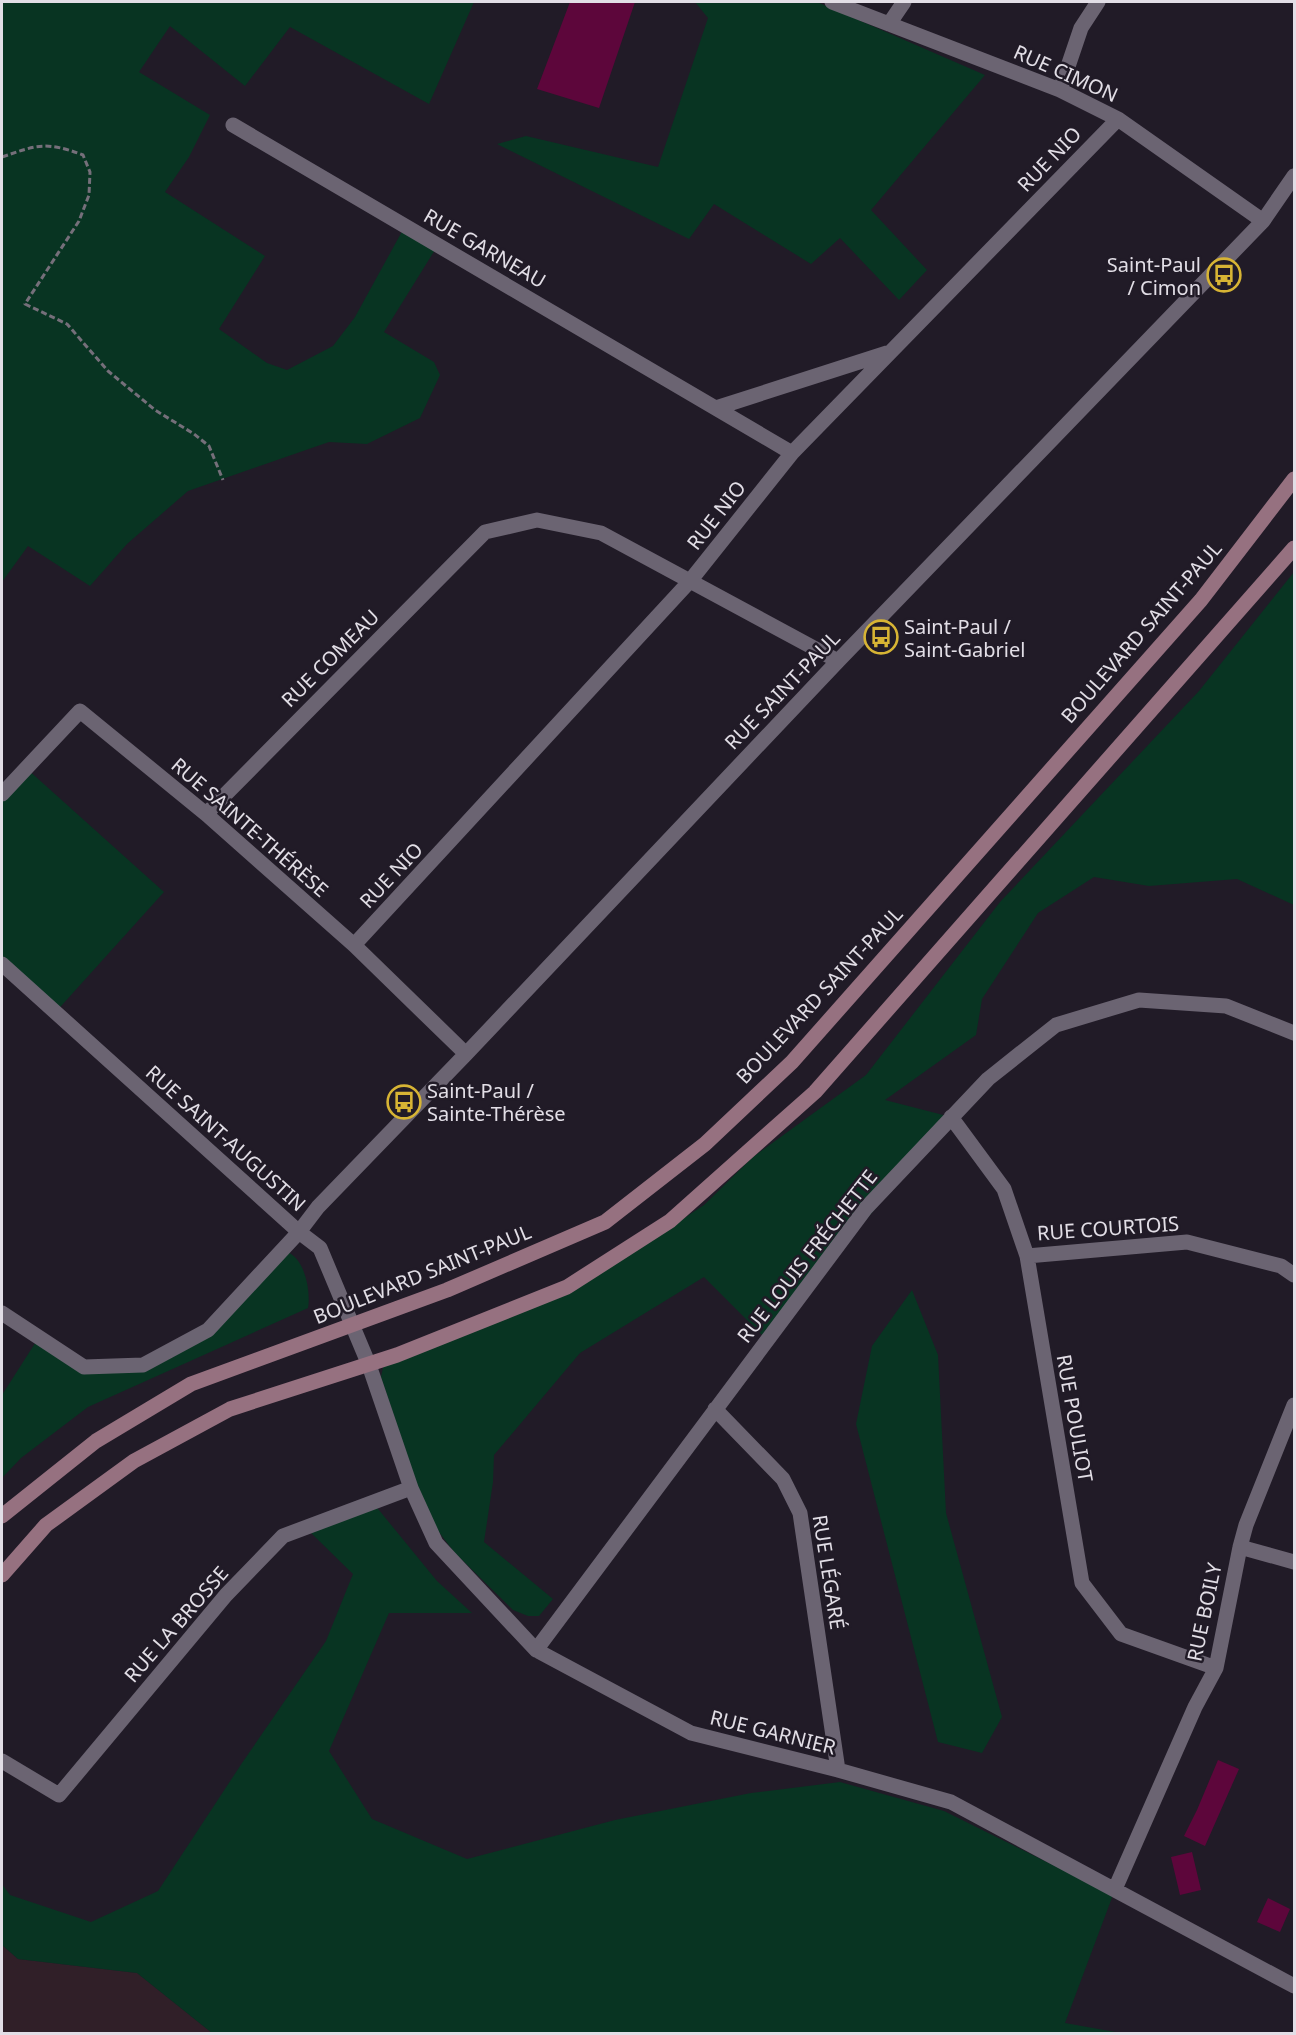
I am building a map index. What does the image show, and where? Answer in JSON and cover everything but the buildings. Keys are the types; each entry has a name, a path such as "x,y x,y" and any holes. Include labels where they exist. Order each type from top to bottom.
{"main road":[{"name":"BOULEVARD SAINT-PAUL","path":"2,1516 96,1442 191,1384 447,1290 605,1222 705,1144 808,1044 1201,600 1294,479"},
{"path":"2,1575 46,1525 134,1461 230,1409 371,1371 567,1287 670,1221 815,1092 1294,548"}],"street":[{"name":"RUE CIMON","path":"832,2 1060,90 1118,119 1263,220"},
{"path":"889,24 904,2"},
{"path":"1060,90 1081,28 1098,2"},
{"name":"RUE NIO","path":"354,945 690,581 792,453 1118,119"},
{"name":"RUE GARNEAU","path":"233,125 792,453"},
{"name":"RUE SAINT-PAUL","path":"2,1313 84,1367 143,1365 208,1329 299,1232 318,1208 838,661 1263,220 1294,176"},
{"path":"716,408 890,352"},
{"name":"RUE COMEAU","path":"206,814 484,531 537,520 601,533 690,581"},
{"path":"690,581 838,661"},
{"name":"RUE SAINTE-THÉRÈSE","path":"2,794 80,711 206,814 354,945 466,1054"},
{"name":"RUE SAINT-AUGUSTIN","path":"2,964 299,1232 320,1248 371,1371"},
{"name":"RUE LOUIS FRÉCHETTE","path":"537,1650 866,1208 988,1079 1056,1025 1139,1000 1226,1006 1294,1033"},
{"name":"RUE POULIOT","path":"951,1117 1004,1189 1027,1256 1082,1583 1121,1634 1216,1668"},
{"name":"RUE COURTOIS","path":"1027,1256 1187,1242 1281,1266 1294,1275"},
{"name":"RUE GARNIER","path":"371,1371 411,1488 435,1543 537,1650 691,1733 838,1770 951,1802 1294,1986"},
{"name":"RUE BOILY","path":"1115,1888 1195,1707 1216,1668 1246,1525 1294,1405"},
{"name":"RUE LÉGARÉ","path":"715,1409 783,1479 800,1513 838,1770"},
{"name":"RUE LA BROSSE","path":"2,1761 59,1795 226,1595 283,1536 411,1488"},
{"path":"1240,1547 1294,1562"}],"path":[{"path":"2,157 36,145 62,147 83,155 90,172 89,195 79,221 25,304 67,324 108,371 155,410 209,446 223,480"}],"shaded area":[{"path":"2,1945 18,1959 137,1973 212,2033 2,2033"}],"green space":[{"path":"2,2 474,2 429,104 290,27 245,86 170,26 139,72 210,115 189,157 165,192 265,256 219,329 267,363 287,370 333,346 355,317 405,226 438,245 384,332 434,362 440,375 420,418 367,444 329,442 188,491 127,544 90,586 28,546 2,582"},
{"path":"695,2 817,2 985,75 871,210 927,270 899,300 840,238 811,264 714,204 689,239 497,144 526,136 658,167 708,18"},
{"path":"1294,572 1294,905 1237,879 1149,886 1094,877 1038,913 982,999 976,1035 885,1100 951,1117 767,1340 704,1277 580,1353 494,1455 493,1482 484,1542 553,1599 539,1616 528,1616 513,1610 455,1553 435,1527 417,1485 381,1377 384,1363 639,1248 704,1205 753,1157 866,1075 1000,902 1199,691"},
{"path":"26,768 164,892 53,1015 2,969 2,795"},
{"path":"287,1252 298,1261 305,1276 309,1293 308,1308 88,1407 21,1458 2,1478 2,1395 39,1337 84,1367 143,1365 208,1330"},
{"path":"912,1290 938,1355 946,1513 1002,1717 982,1753 938,1742 856,1424 872,1346"},
{"path":"374,1504 437,1581 472,1613 389,1613 329,1751 372,1819 467,1859 615,1820 751,1793 840,1782 944,1811 1113,1895 1065,2023 1121,2033 212,2033 137,1973 18,1959 2,1945 2,1884 10,1895 91,1922 158,1891 326,1641 353,1574 310,1532"}],"place":[{"name":"Saint-Paul / Cimon","path":"1224,275"},
{"name":"Saint-Paul / Saint-Gabriel","path":"881,637"},
{"name":"Saint-Paul / Sainte-Thérèse","path":"404,1102"}]}
